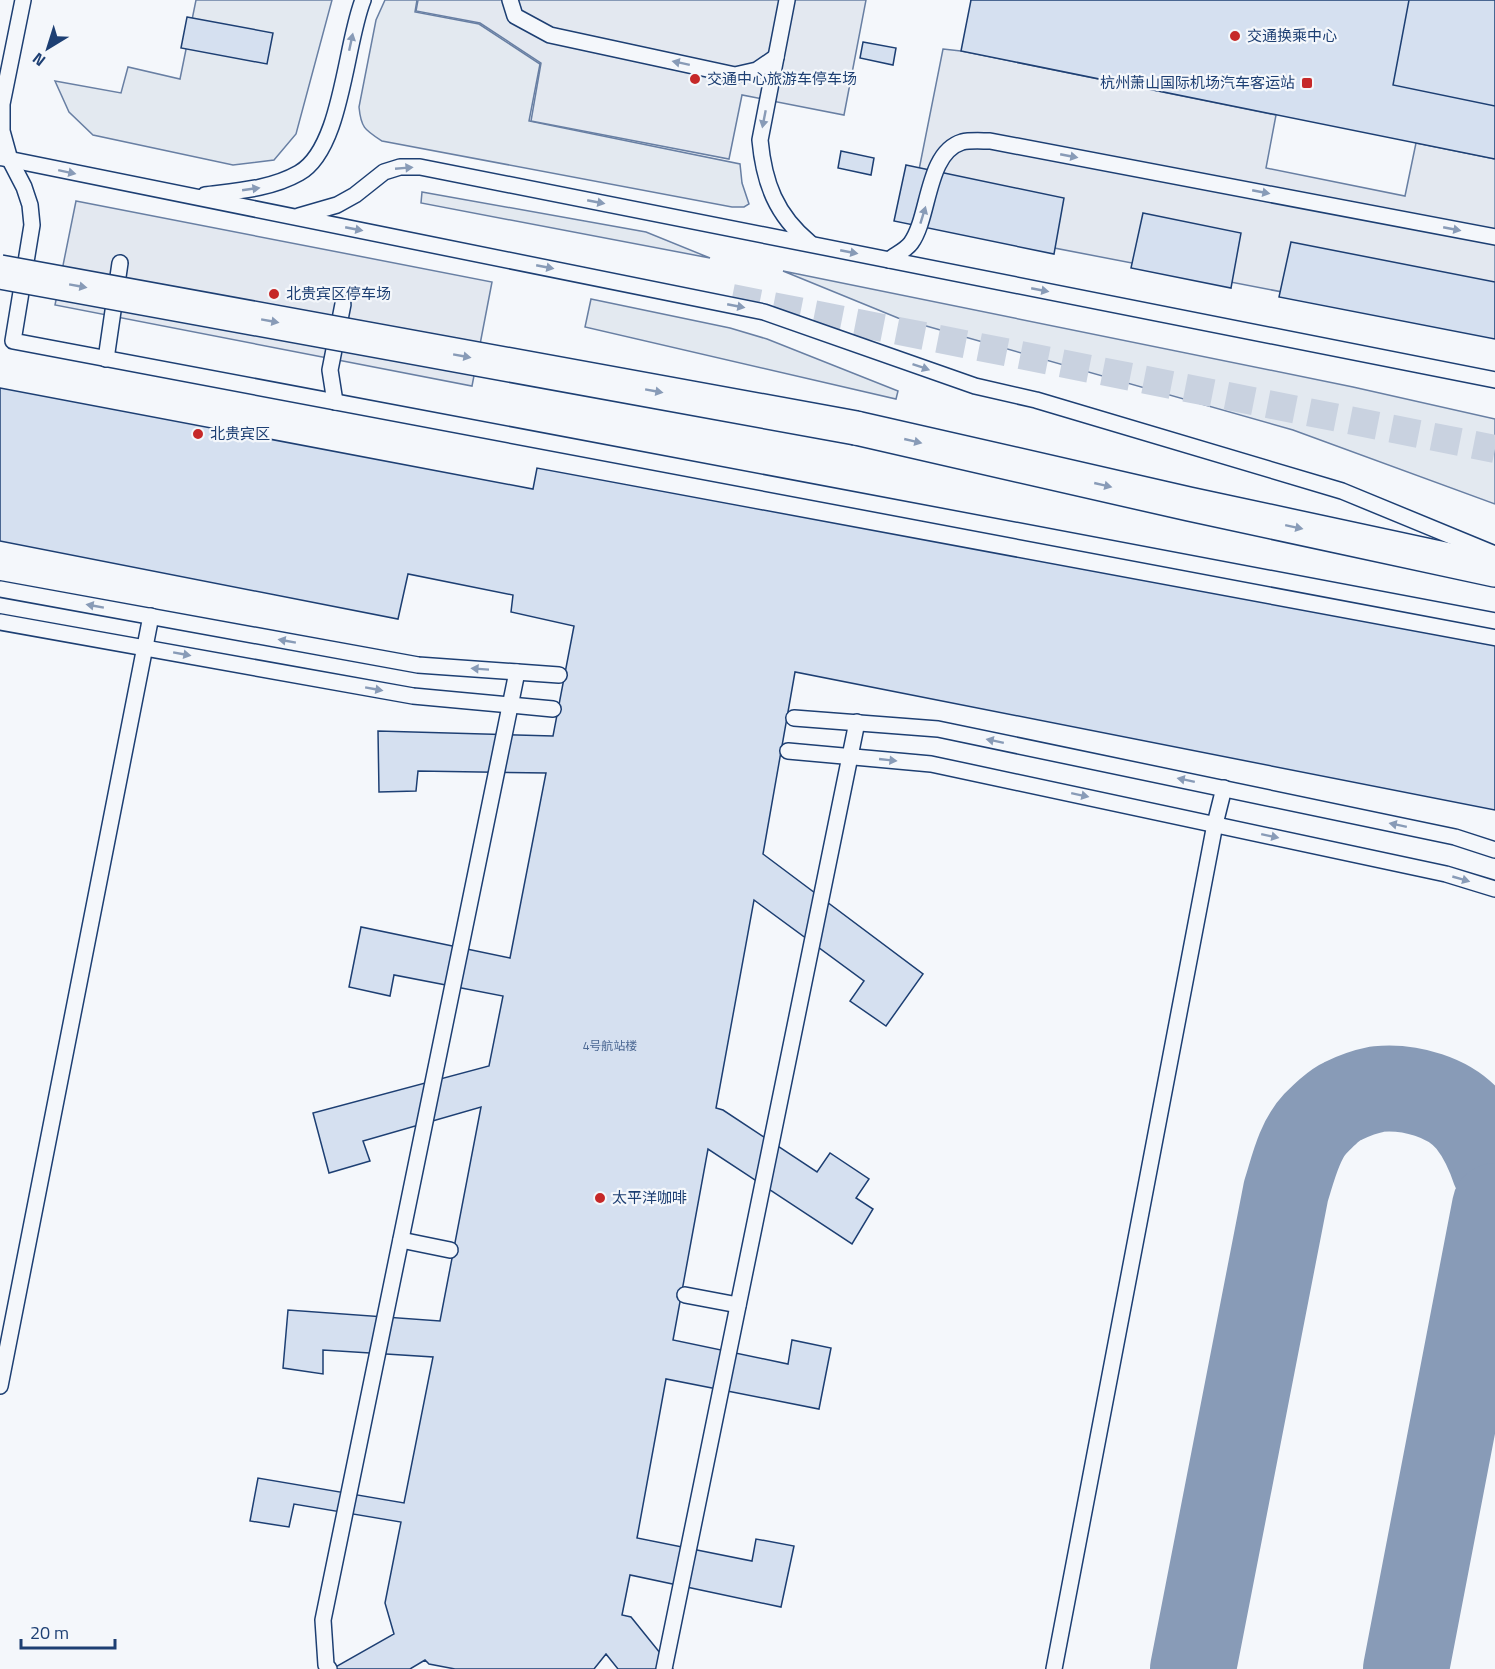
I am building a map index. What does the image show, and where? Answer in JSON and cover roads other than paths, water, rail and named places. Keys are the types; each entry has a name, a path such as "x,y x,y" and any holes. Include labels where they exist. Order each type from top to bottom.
{"main road":[{"path":"0,254 41,279"},
{"path":"0,272 856,428 1200,507 1495,570"}],"lane":[{"path":"23,0 2,104 3,160 27,196 32,225 6,344 106,359 1495,621"},
{"path":"193,197 264,187 300,173 321,152 335,114 356,17 363,0"},
{"path":"510,0 515,15 550,35 735,75 757,70 776,57"},
{"path":"787,0 760,140 762,164 769,187 782,215 795,231 812,245"},
{"path":"889,260 910,244 919,227 936,168 948,151 962,142 981,141 1002,143 1495,237"},
{"path":"3,160 764,312 975,386 1036,400 1342,491 1495,554"},
{"path":"296,217 338,205 355,195 384,171 400,167 420,167 1495,380"},
{"path":"106,359 120,263"},
{"path":"335,402 330,370 343,304"},
{"path":"0,589 418,665 559,675"},
{"path":"0,1386 152,616"},
{"path":"0,622 413,696 553,709"},
{"path":"324,1668 323,1620 517,672"},
{"path":"794,718 938,729 1455,837 1495,850"},
{"path":"664,1669 857,722"},
{"path":"788,751 931,764 1446,874 1495,889"},
{"path":"1054,1669 1215,824 1224,788"},
{"path":"401,1240 450,1250"},
{"path":"686,1295 738,1305"}],"tunnel":[{"path":"732,298 1495,449"}],"place":[{"name":"交通换乘中心","path":"1235,36"},
{"name":"交通中心旅游车停车场","path":"695,79"},
{"name":"杭州萧山国际机场汽车客运站","path":"1307,83"},
{"name":"北贵宾区停车场","path":"274,294"},
{"name":"北贵宾区","path":"198,434"},
{"name":"太平洋咖啡","path":"600,1198"}]}
